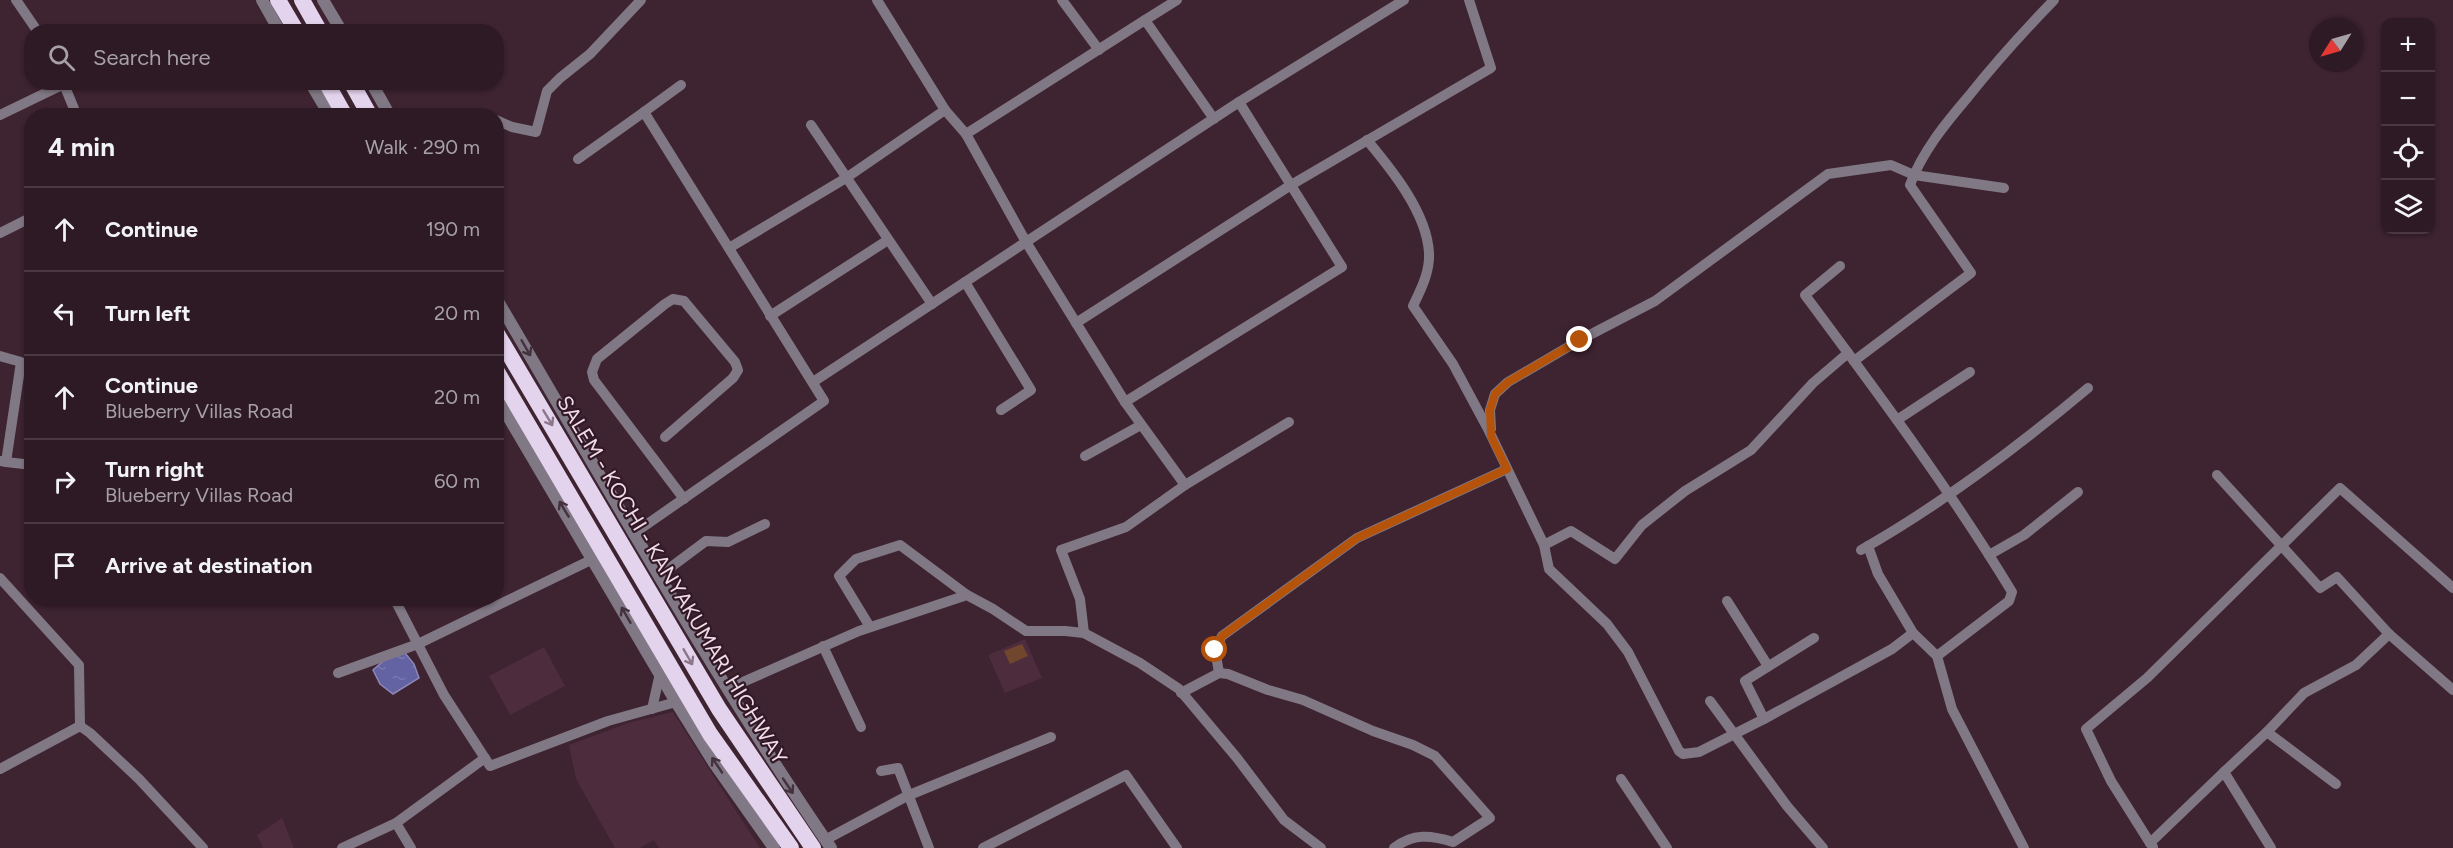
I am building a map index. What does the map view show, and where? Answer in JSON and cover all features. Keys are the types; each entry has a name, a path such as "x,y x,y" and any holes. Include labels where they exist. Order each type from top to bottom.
{"highway":[{"path":"278,0 292,24"},
{"path":"302,0 316,24"},
{"path":"330,90 341,108"},
{"path":"355,90 366,108"},
{"name":"SALEM - KOCHI - KANYAKUMARI HIGHWAY","path":"504,346 719,709 823,845"},
{"name":"SALEM - KOCHI - KANYAKUMARI HIGHWAY","path":"504,384 710,734 791,848"}],"street":[{"path":"16,0 32,24"},
{"path":"262,0 276,24"},
{"path":"323,0 337,24"},
{"path":"504,124 536,132 547,92 560,78 590,54 640,0"},
{"path":"877,0 945,110 966,134 1026,242 1125,402 1185,485"},
{"path":"1062,0 1099,50"},
{"path":"966,134 1177,0"},
{"path":"813,382 1214,118 1404,0"},
{"path":"1076,323 1290,185 1491,68 1469,0"},
{"path":"1544,545 1571,531 1615,558 1642,525 1685,490 1751,450 1813,383 1971,273 1910,185 1917,164 1950,118 2009,47 2054,0"},
{"path":"1145,20 1214,118"},
{"path":"578,159 681,85"},
{"path":"0,115 50,90"},
{"path":"67,90 74,108"},
{"path":"315,90 325,108"},
{"path":"375,90 386,108"},
{"path":"1125,402 1342,267 1239,102"},
{"path":"729,248 846,178 945,110"},
{"path":"633,534 824,401 644,112"},
{"path":"811,125 932,304"},
{"path":"1367,140 1417,207 1429,253 1426,279 1413,306 1454,363 1544,545 1549,569 1607,624 1628,652 1679,751 1683,754 1699,752 1892,649 1913,633"},
{"path":"1491,436 1490,410 1495,394 1508,382 1580,340 1655,301 1828,174 1891,165 1914,175 2004,188"},
{"path":"0,232 24,221"},
{"path":"770,316 888,240"},
{"path":"1839,266 1805,295 1949,494 2012,592 2009,601 1937,656"},
{"path":"966,282 1031,390 1001,410"},
{"path":"665,437 733,378 738,370 735,362 684,301 674,299 597,359 592,372 594,380 684,499"},
{"path":"504,312 633,534 823,845 907,796 1051,737"},
{"path":"0,356 24,361"},
{"path":"24,370 3,462 24,464"},
{"path":"1897,420 1970,372"},
{"path":"2024,848 1953,709 1937,656 1913,633 1864,548 1949,494 2050,420 2088,388"},
{"path":"504,409 676,702 714,763 774,848"},
{"path":"1084,633 1080,599 1061,550 1126,527 1185,485 1289,422"},
{"path":"1085,456 1141,424"},
{"path":"1219,673 1215,650 1222,636 1357,538 1507,469"},
{"path":"2217,475 2320,588 2337,577 2389,634 2453,690"},
{"path":"2389,634 2356,664 2304,693 2152,845 2111,781 2086,729 2147,678 2340,488 2453,588"},
{"path":"1989,555 2024,535 2078,492"},
{"path":"659,576 706,541 728,542 765,524"},
{"path":"870,627 839,576 856,559 900,545 967,595 1026,631 1084,633 1140,663 1181,693 1237,758 1284,820 1321,848"},
{"path":"504,602 593,559"},
{"path":"0,578 24,604"},
{"path":"727,689 870,627 967,595"},
{"path":"1726,601 1768,666"},
{"path":"25,606 79,665 80,726"},
{"path":"398,606 444,695 490,766 608,721 676,702"},
{"path":"338,674 418,644 496,606"},
{"path":"1764,719 1744,681 1814,638"},
{"path":"823,646 861,727"},
{"path":"1181,693 1219,673 1228,674 1268,690 1303,700 1435,756 1490,818 1453,842 1432,835 1405,840 1394,848"},
{"path":"652,709 660,674"},
{"path":"1710,701 1787,806 1823,848"},
{"path":"2,763 80,726"},
{"path":"80,726 139,779 203,848"},
{"path":"2267,732 2336,784"},
{"path":"342,848 396,823 485,758"},
{"path":"881,771 898,768 928,848"},
{"path":"2224,772 2271,848"},
{"path":"982,848 1126,775 1177,848"},
{"path":"1622,779 1667,848"},
{"path":"396,823 411,848"}],"shaded area":[{"path":"1025,639 1042,678 1005,693 988,655"},
{"path":"1022,644 1028,656 1010,664 1004,651"},
{"path":"544,647 565,686 510,715 489,676"},
{"path":"673,712 760,848 659,848 654,840 640,848 615,848 576,779 569,745 628,723"},
{"path":"282,818 294,848 263,848 257,835"}],"water":[{"path":"405,653 414,664 419,678 393,694 380,684 373,670 387,658"}],"route":[{"path":"1215,650 1222,636 1357,538 1507,469 1491,436 1490,410 1495,394 1508,382 1580,340"}]}
